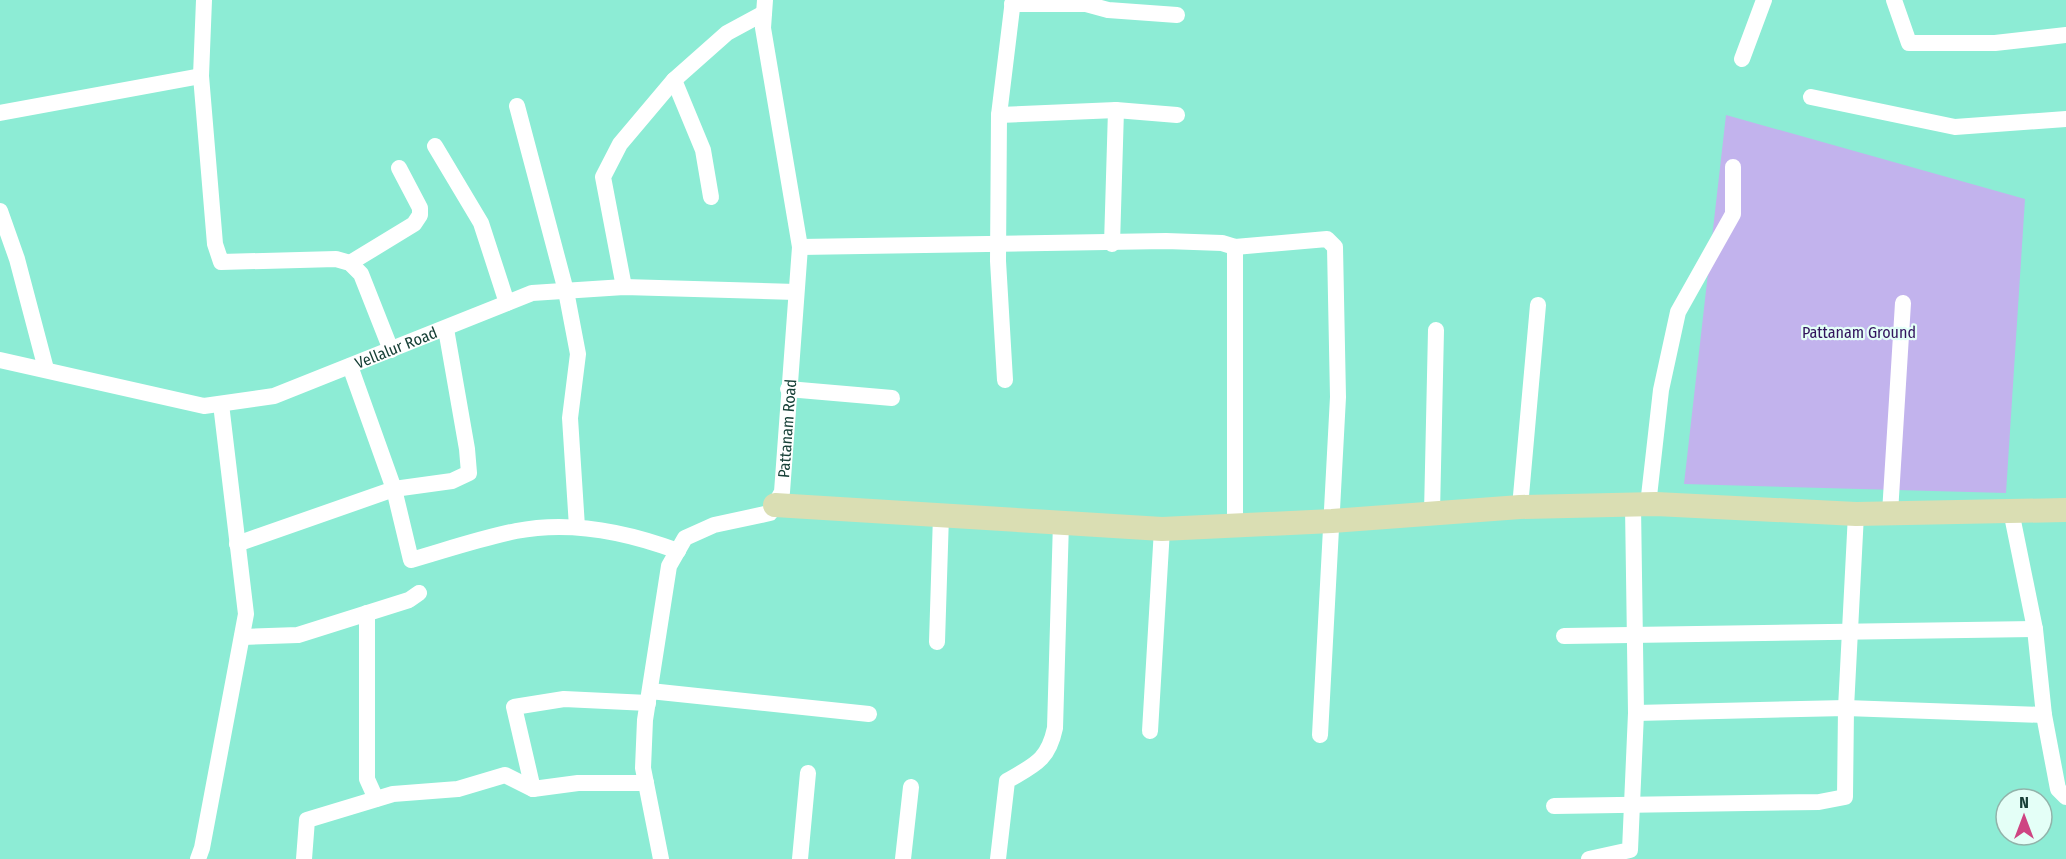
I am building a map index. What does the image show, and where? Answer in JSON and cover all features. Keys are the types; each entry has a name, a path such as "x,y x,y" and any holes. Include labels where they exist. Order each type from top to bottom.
{"street":[{"path":"204,0 201,76 215,244 220,262 336,259 350,263 361,274 391,350"},
{"path":"1742,59 1764,0"},
{"path":"1894,0 1909,43 1995,43 2066,35"},
{"path":"1005,380 998,244 999,114 1012,2 1086,4 1108,10 1177,15"},
{"path":"624,287 603,177 620,144 674,80 727,33 765,6"},
{"name":"Pattanam Road","path":"765,6 763,28 800,247 782,492 775,505"},
{"path":"0,112 201,76"},
{"path":"674,80 703,150 711,197"},
{"path":"1811,97 1956,127 2066,119"},
{"path":"517,106 566,291 578,354 570,418 577,527"},
{"path":"999,114 1116,110 1177,114"},
{"path":"1112,244 1116,110"},
{"path":"435,146 481,223 507,303"},
{"path":"1589,859 1630,850 1636,712 1635,635 1640,505 1678,312 1733,214 1733,167"},
{"path":"350,263 414,224 420,215 420,208 399,168"},
{"path":"0,211 20,269 46,369"},
{"path":"800,247 1199,242 1222,243 1235,247 1327,238 1335,247 1338,397 1320,735"},
{"path":"1235,247 1235,525"},
{"name":"Vellalur Road","path":"0,360 204,406 274,396 532,293 624,287 796,292"},
{"path":"1890,513 1903,303"},
{"path":"1520,507 1538,305"},
{"path":"237,544 394,489 452,481 469,473 446,328"},
{"path":"1432,513 1436,330"},
{"path":"350,366 394,489 411,560 518,530 577,527 639,536 678,551"},
{"path":"788,389 892,398"},
{"path":"198,859 202,848 246,614 221,404"},
{"path":"662,859 643,768 649,697 669,566 685,538 714,525 770,513 775,505 1162,529 1520,507 1640,505 1857,514 2066,510"},
{"path":"2011,511 2035,629 2044,715 2058,789 2066,797"},
{"path":"1554,806 1819,802 1845,797 1846,708 1857,514"},
{"path":"937,642 941,515"},
{"path":"998,859 1007,781 1043,759 1051,748 1055,728 1061,522"},
{"path":"1150,731 1162,529"},
{"path":"242,637 298,635 409,600 419,593"},
{"path":"367,613 367,779 376,799"},
{"path":"1564,636 2035,629"},
{"path":"533,789 514,707 564,699 649,697 869,714"},
{"path":"1636,712 1846,708 2044,715"},
{"path":"800,859 808,773"},
{"path":"304,859 307,820 393,794 458,789 505,775 533,789 578,783 646,783"},
{"path":"903,859 911,787"}],"green space":[{"name":"Pattanam Ground","path":"1726,115 2025,199 2006,493 1684,484"}]}
